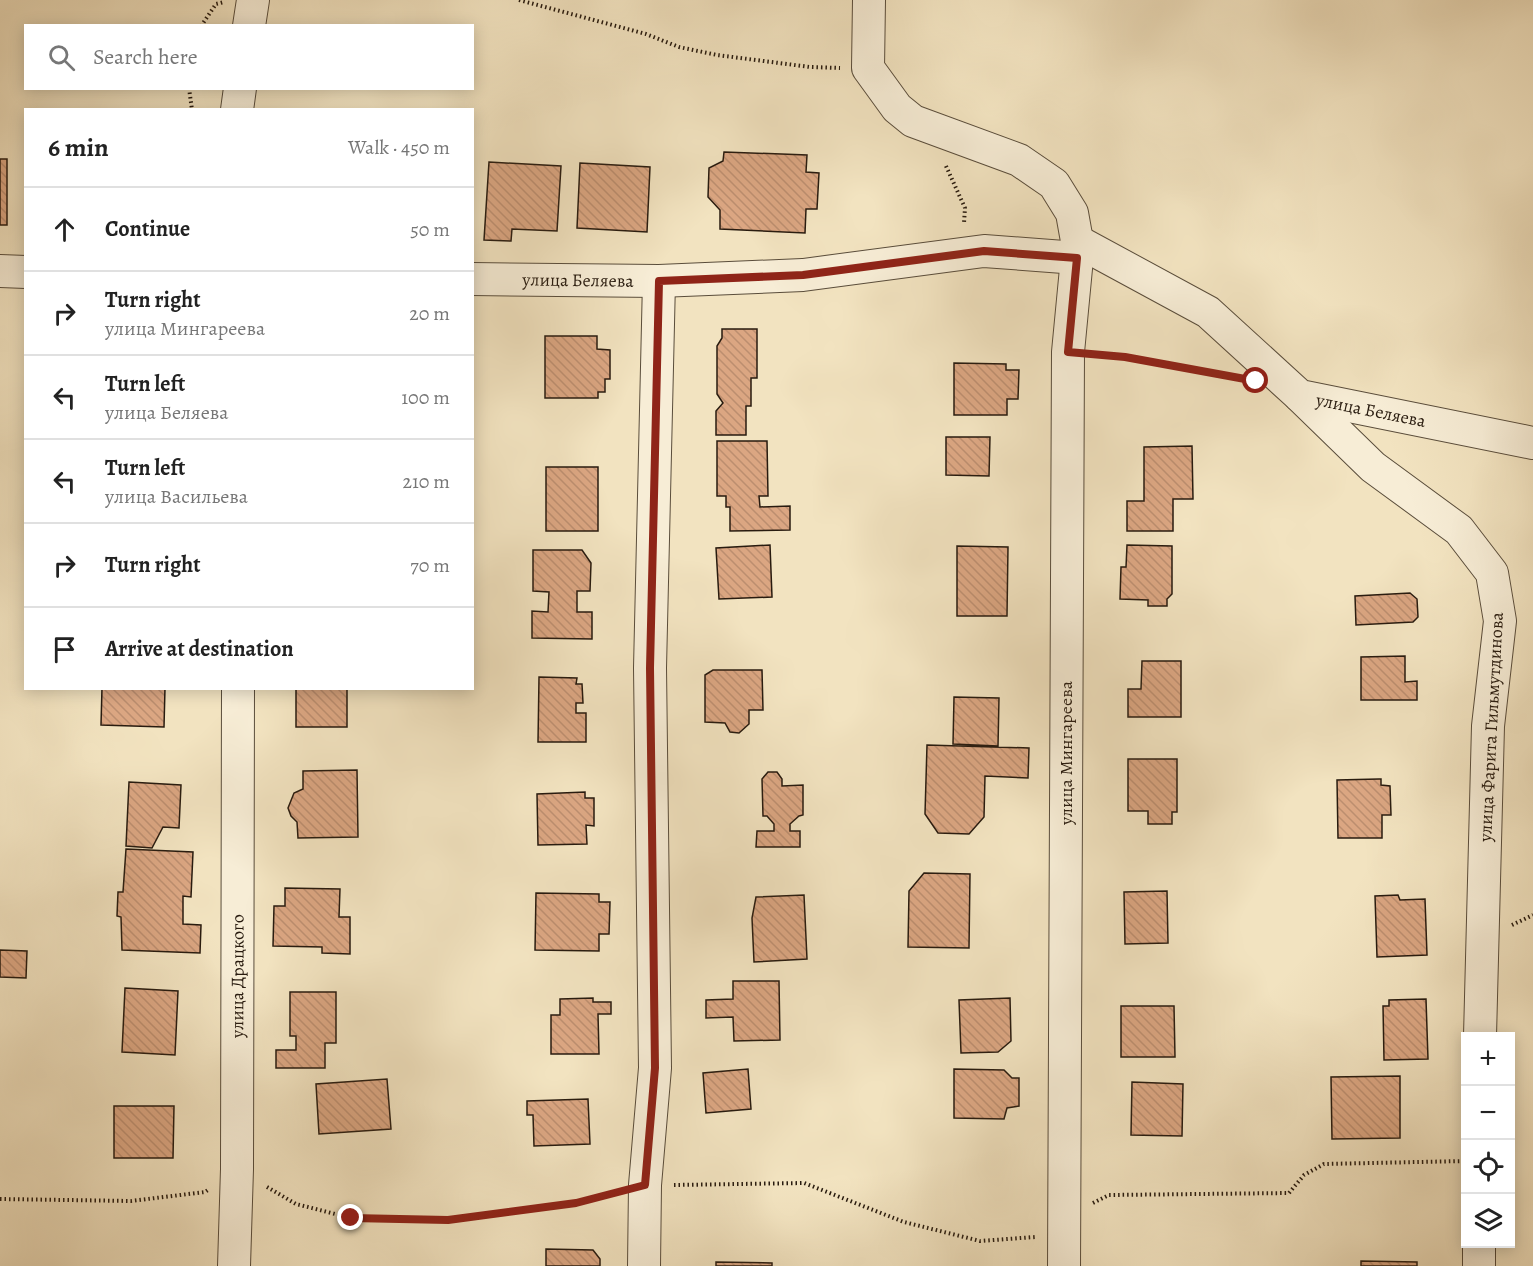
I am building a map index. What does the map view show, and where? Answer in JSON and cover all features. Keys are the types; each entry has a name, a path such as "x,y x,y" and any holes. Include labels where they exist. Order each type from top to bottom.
{"street":[{"path":"249,24 252,0"},
{"path":"868,69 869,0"},
{"name":"улица Мингареева","path":"868,69 897,108 913,121 1019,160 1054,184 1072,213 1077,250 1068,352 1064,1251"},
{"path":"237,108 240,90"},
{"name":"улица Беляева","path":"474,279 659,281 803,275 984,251 1077,250 1208,312 1300,396 1533,443"},
{"path":"0,271 24,272"},
{"path":"644,1266 645,1185 655,1068 650,668 659,281"},
{"name":"улица Фарита Гильмутдинова","path":"1300,396 1373,467 1460,530 1492,573 1500,621 1488,726 1480,1032"},
{"name":"улица Драцкого","path":"234,1266 237,1169 238,690"},
{"path":"1479,1248 1479,1266"}],"path":[{"path":"202,24 216,4 230,0"},
{"path":"519,0 646,34 679,47 717,55 810,67 868,69"},
{"path":"189,90 192,108"},
{"path":"938,257 963,237 964,208 950,170 944,162"},
{"path":"1068,352 1125,357 1234,377"},
{"path":"0,1199 131,1201 205,1192 237,1169 296,1204 351,1218 448,1220 576,1203 645,1185 804,1183 904,1222 980,1240 1064,1251 1086,1207 1109,1195 1289,1193 1304,1175 1324,1164 1461,1161"}],"building":[{"path":"724,152 807,155 806,172 819,173 817,209 806,209 805,233 720,229 720,210 708,197 709,168 723,161"},
{"path":"0,159 7,159 7,225 0,225"},
{"path":"489,162 561,166 557,231 512,229 511,241 484,240"},
{"path":"580,163 650,167 647,232 577,228"},
{"path":"722,329 757,329 757,378 751,378 751,406 746,406 746,435 716,435 716,411 723,403 717,394 717,346 722,338"},
{"path":"545,336 597,336 597,349 610,350 610,379 605,379 605,392 598,392 598,398 545,398"},
{"path":"954,363 1006,364 1006,370 1019,370 1018,399 1007,399 1007,415 954,415"},
{"path":"946,437 990,437 989,476 946,475"},
{"path":"717,441 767,441 768,496 759,496 760,507 790,506 790,530 730,531 730,507 726,507 726,496 717,496"},
{"path":"1192,446 1193,499 1173,499 1173,531 1127,531 1127,501 1144,501 1144,447"},
{"path":"546,467 598,467 598,531 546,531"},
{"path":"770,545 772,597 719,599 716,548"},
{"path":"1127,545 1172,546 1172,594 1167,599 1167,606 1148,606 1148,600 1120,599 1121,567 1126,567"},
{"path":"957,546 1008,547 1007,616 957,616"},
{"path":"533,550 582,550 591,563 590,591 577,591 577,612 592,612 592,639 532,638 532,611 548,612 549,592 533,591"},
{"path":"1410,593 1417,599 1418,617 1413,622 1356,625 1355,596"},
{"path":"1405,656 1405,682 1417,681 1417,700 1361,700 1361,657"},
{"path":"1142,661 1181,661 1181,717 1128,717 1128,689 1141,689"},
{"path":"713,670 762,670 763,710 749,710 749,724 739,733 730,732 725,723 705,722 705,675"},
{"path":"539,677 577,678 576,684 582,684 583,703 576,703 576,713 586,713 586,742 538,742"},
{"path":"102,690 165,690 164,727 101,725"},
{"path":"296,690 347,690 347,727 296,727"},
{"path":"954,697 999,698 998,746 953,744"},
{"path":"927,745 1029,748 1028,778 985,776 984,817 969,834 938,833 925,814"},
{"path":"1128,759 1177,759 1177,812 1172,812 1172,824 1148,824 1148,811 1128,811"},
{"path":"357,770 358,837 298,838 297,822 291,816 288,808 294,793 303,789 303,771"},
{"path":"768,772 777,772 782,779 782,786 803,785 803,815 790,824 790,831 800,831 800,847 756,847 757,831 774,831 774,824 767,816 763,816 762,779"},
{"path":"1381,779 1381,785 1390,786 1391,815 1382,815 1382,838 1338,838 1337,780"},
{"path":"129,782 181,785 179,828 163,827 152,848 126,846"},
{"path":"585,792 585,798 594,798 594,826 586,825 587,844 538,845 537,794"},
{"path":"126,849 193,852 191,897 183,896 183,924 201,925 200,953 122,950 121,917 117,916 118,892 123,892"},
{"path":"924,873 970,874 969,948 908,947 909,891"},
{"path":"285,888 340,889 339,917 350,917 350,954 322,953 322,947 273,946 274,906 285,906"},
{"path":"1167,891 1168,943 1125,944 1124,892"},
{"path":"536,893 599,894 599,902 610,902 609,934 599,934 599,951 535,950"},
{"path":"804,895 807,959 754,962 752,918 756,897"},
{"path":"1398,895 1400,900 1425,899 1427,955 1377,957 1375,896"},
{"path":"0,950 27,951 26,978 0,977"},
{"path":"733,981 779,981 780,1040 734,1041 733,1017 706,1018 706,1000 733,999"},
{"path":"125,988 178,991 175,1055 122,1052"},
{"path":"290,992 336,992 336,1043 325,1043 325,1068 276,1068 276,1050 296,1050 296,1036 290,1036"},
{"path":"593,998 593,1002 611,1002 611,1014 598,1014 599,1054 551,1054 551,1015 560,1015 560,999"},
{"path":"1010,998 1011,1041 998,1052 961,1053 959,1000"},
{"path":"1426,999 1428,1059 1384,1060 1383,1006 1389,1006 1389,1000"},
{"path":"1121,1006 1174,1006 1175,1057 1121,1057"},
{"path":"748,1069 751,1109 706,1113 703,1073"},
{"path":"954,1069 1004,1070 1012,1078 1019,1078 1019,1106 1007,1108 1004,1119 954,1118"},
{"path":"1400,1076 1400,1138 1332,1139 1331,1077"},
{"path":"387,1079 391,1129 319,1134 316,1084"},
{"path":"1132,1082 1183,1084 1182,1136 1131,1135"},
{"path":"588,1099 590,1144 534,1146 533,1115 527,1115 527,1101"},
{"path":"114,1106 174,1106 173,1158 114,1158"},
{"path":"546,1249 593,1250 600,1259 600,1266 546,1266"},
{"path":"1361,1261 1417,1262 1417,1266 1361,1266"},
{"path":"716,1262 772,1263 772,1266 716,1266"}],"route":[{"path":"351,1218 448,1220 576,1203 645,1185 655,1068 650,668 659,281 803,275 984,251 1077,258 1068,352 1125,357 1256,381"}]}
